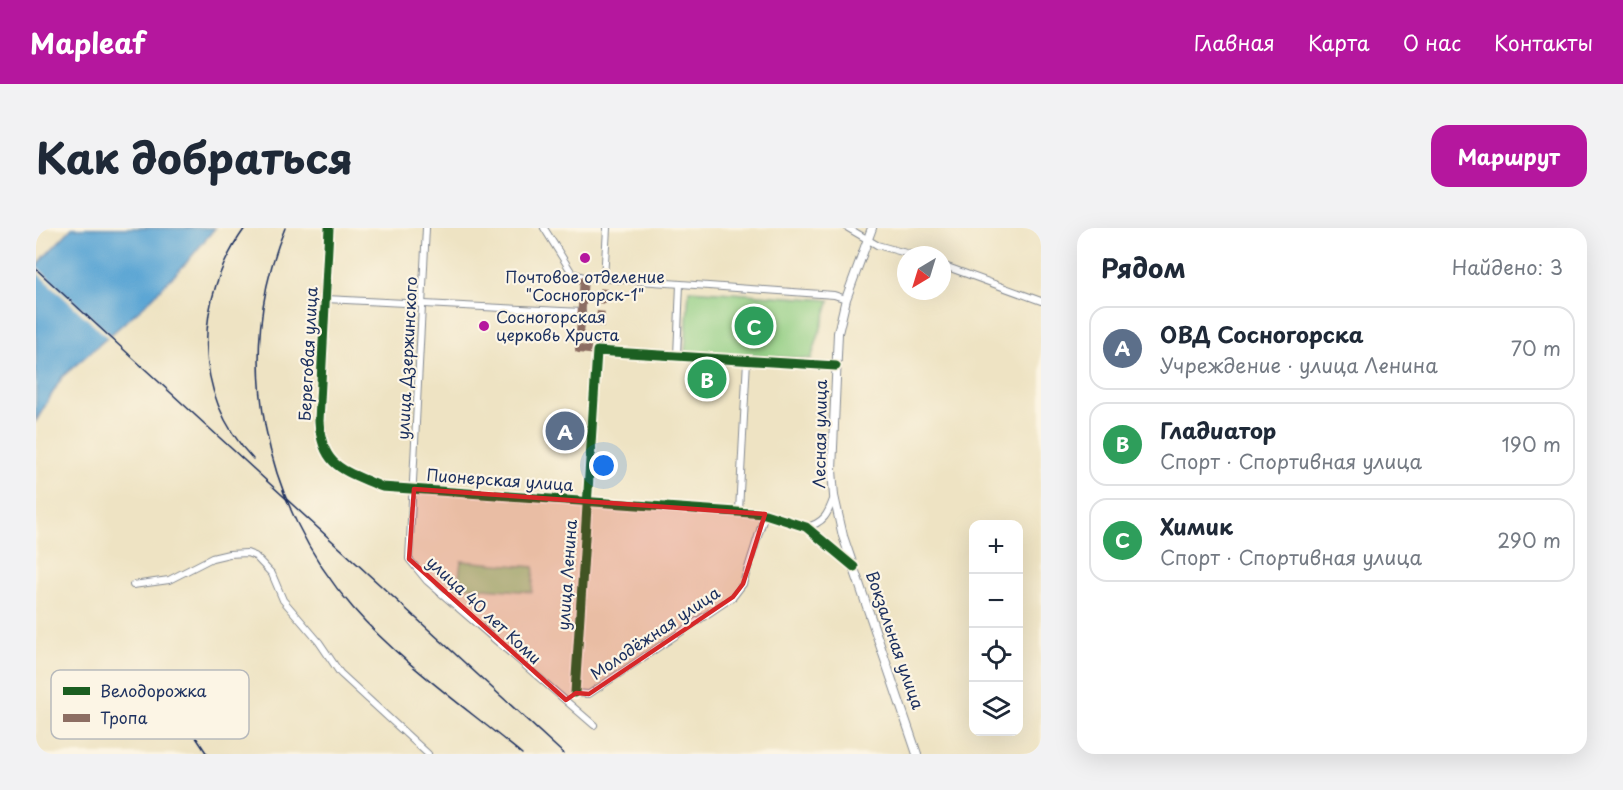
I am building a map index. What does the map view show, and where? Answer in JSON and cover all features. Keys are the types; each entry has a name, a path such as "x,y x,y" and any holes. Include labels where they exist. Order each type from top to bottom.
{"main road":[{"name":"Лесная улица","path":"843,536 834,496 832,470 838,333 846,299 872,228"},
{"name":"Вокзальная улица","path":"843,536 917,754"}],"street":[{"name":"Береговая улица","path":"329,228 321,364 321,444 328,457 351,473 382,487 414,489"},
{"name":"улица Дзержинского","path":"414,489 426,228"},
{"path":"544,228 573,273 604,279 834,295 846,299"},
{"path":"604,279 607,228"},
{"path":"848,228 897,252"},
{"path":"951,268 1041,301"},
{"path":"680,284 677,356 836,366"},
{"path":"326,299 423,302 582,312"},
{"name":"улица Ленина","path":"575,693 597,351 677,356"},
{"path":"739,511 747,360"},
{"name":"Пионерская улица","path":"414,489 765,514 806,527 854,567"},
{"name":"улица 40 лет Коми","path":"414,489 409,559 428,581 562,700 594,725"},
{"path":"806,527 820,524 827,515 834,496"},
{"name":"Молодёжная улица","path":"562,700 569,700 575,693 589,694 733,597 743,584 765,514"},
{"path":"133,585 169,580 212,558 247,553 255,556 272,574 283,600 319,642 340,673 428,754"}],"highlighted area":[{"path":"414,489 765,514 743,584 733,597 589,694 576,693 566,700 409,559"}],"green space":[{"path":"689,290 830,300 811,359 685,353"},
{"path":"461,561 534,567 532,592 458,586"}],"water":[{"path":"72,228 215,228 186,263 147,303 62,377 36,421 36,269 45,256"}],"pier":[{"path":"36,266 112,336 109,339 36,272"}],"railway":[{"path":"245,228 228,256 216,285 209,315 207,346 210,376 218,405 233,433 253,459"},
{"path":"285,228 269,277 261,326 259,377 265,427 278,476 297,523 322,567 353,608 372,628 434,684 522,754"},
{"path":"36,269 564,754"},
{"path":"197,739 207,754"}],"marked path":[{"path":"584,277 579,349 597,351 604,279"}],"cycle path":[{"path":"329,228 319,421 325,449 330,458 346,471 382,487 765,514 806,527 854,567"},
{"path":"575,693 597,351 836,366"}],"place":[{"name":"Почтовое отделение \"Сосногорск-1\"","path":"585,258"},
{"name":"Сосногорская церковь Христа","path":"484,326"},
{"name":"Химик","path":"754,326"},
{"name":"Гладиатор","path":"707,379"},
{"name":"ОВД Сосногорска","path":"565,431"}]}
